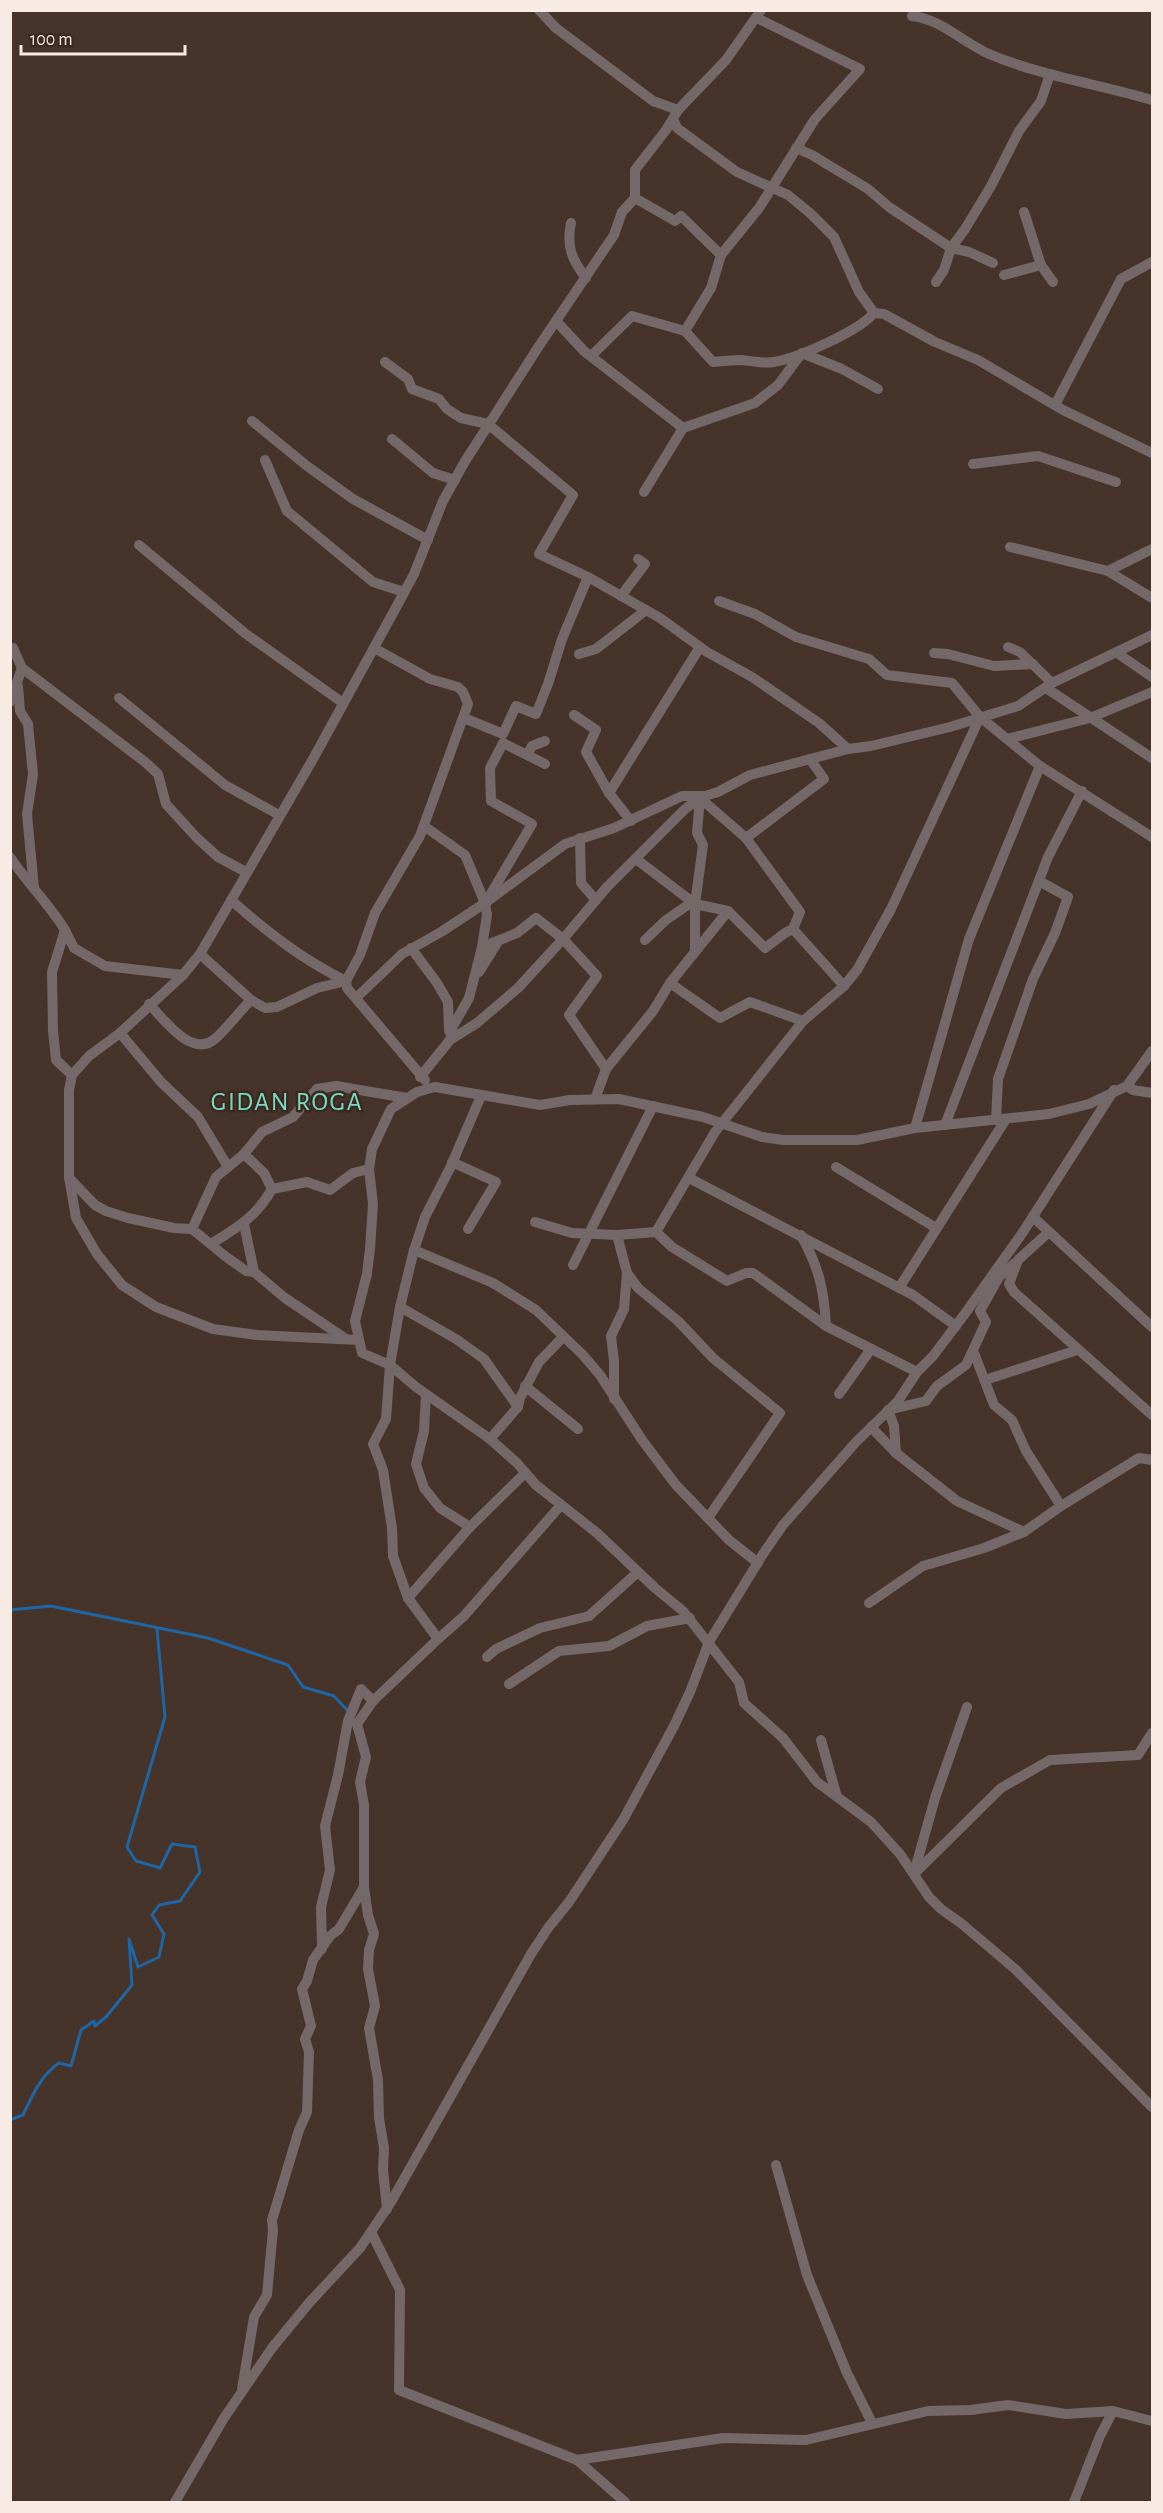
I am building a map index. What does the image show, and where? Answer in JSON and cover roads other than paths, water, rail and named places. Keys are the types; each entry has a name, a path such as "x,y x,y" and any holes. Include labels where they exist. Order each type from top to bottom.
{"street":[{"path":"539,10 571,41 653,101 676,114"},
{"path":"352,1340 256,1335 213,1329 156,1307 122,1285 97,1254 76,1218 69,1177 69,1090 72,1075 89,1056 120,1033 183,975 200,954 374,648 404,592 454,480 488,424 614,235 622,212 635,198 635,170 676,114 726,60 759,14 860,69 815,120 759,208 721,255 711,288 686,331"},
{"path":"912,16 926,18 988,53 1050,74 1152,100"},
{"path":"936,282 944,270 951,248 991,186 1019,131 1041,101 1050,74"},
{"path":"676,114 677,128 728,166 788,195 834,237 859,292 874,313 884,314 935,342 978,360 1055,405 1152,453"},
{"path":"796,148 812,155 868,189 889,207 951,248 969,252 993,264"},
{"path":"635,198 675,221 681,216 721,255"},
{"path":"1024,212 1041,265 1053,282"},
{"path":"571,223 568,233 572,260 586,278"},
{"path":"1055,405 1121,279 1152,262"},
{"path":"1004,275 1041,265"},
{"path":"591,356 632,316 686,331 713,362 738,360 772,363 802,353 837,337 869,319 874,313"},
{"path":"556,321 584,351 683,428"},
{"path":"802,353 842,369 878,388"},
{"path":"644,492 683,428 755,403 778,385 802,353"},
{"path":"385,362 408,379 412,389 424,395 432,395 439,399 447,409 461,417 488,424 573,495 538,554 588,577 646,610 819,723 848,749"},
{"path":"252,421 307,466 353,499 428,540"},
{"path":"392,439 433,473 454,480"},
{"path":"973,464 1038,456 1116,482"},
{"path":"265,460 287,511 373,582 404,592"},
{"path":"139,545 246,634 343,703"},
{"path":"1010,547 1108,571 1152,598"},
{"path":"1108,571 1152,549"},
{"path":"621,596 645,564 638,559"},
{"path":"485,903 532,824 491,801 490,768 516,706 536,714 562,639 588,577"},
{"path":"719,601 755,614 796,636 869,659 887,675 952,683 980,717 1040,766 1151,833"},
{"path":"579,654 596,649 646,610"},
{"path":"420,1077 450,1040 477,1023 518,988 596,900 685,809 700,798 718,792 750,775 848,749 871,746 1018,706 1049,686 1152,635"},
{"path":"609,793 700,647"},
{"path":"1008,647 1020,652 1033,664 1049,686 1090,718 1152,758"},
{"path":"14,648 22,668 146,762 158,774 166,804 218,857 246,872"},
{"path":"374,648 430,679 458,687 464,692 468,704 465,718 424,825 407,861 375,913 360,955 346,981 347,988 420,1077 435,1087 540,1105 570,1100 619,1099 724,1123 762,1137 783,1140 857,1140 915,1128 1049,1114 1089,1104 1114,1090 1127,1086 1152,1051"},
{"path":"934,653 948,654 994,666 1033,664"},
{"path":"1117,653 1152,677"},
{"path":"10,702 18,686 22,668"},
{"path":"18,686 20,711 28,724 33,774 27,814 35,892"},
{"path":"1007,739 1090,718 1152,692"},
{"path":"119,698 225,785 279,815"},
{"path":"574,715 596,730 586,752 609,793 631,821"},
{"path":"656,1232 715,1132 803,1021 844,986 858,970 891,909 980,717"},
{"path":"465,718 544,764"},
{"path":"527,755 532,746 545,741"},
{"path":"746,838 824,779 810,759"},
{"path":"915,1128 969,939 1040,766"},
{"path":"945,1125 1039,881 1082,791"},
{"path":"356,998 402,954 485,903 565,844 631,821 682,796 700,798 746,838 800,912 793,929 765,948 728,912 694,903 636,859"},
{"path":"695,952 694,903 703,845 697,833 700,798"},
{"path":"424,825 465,855 485,903 487,915 482,947 469,998 453,1026 450,1040"},
{"path":"580,838 581,883 596,900"},
{"path":"10,857 35,892 51,908 74,948 105,966 183,975"},
{"path":"899,1288 1001,1120 998,1079 1033,978 1055,933 1068,897 1039,881"},
{"path":"231,900 266,931 314,965 346,981"},
{"path":"645,940 666,920 694,903"},
{"path":"595,1099 606,1069 653,1011 670,983 728,912"},
{"path":"482,947 497,943 517,933 536,918 563,939 597,976 568,1015 606,1069"},
{"path":"793,929 844,986"},
{"path":"65,930 52,972 53,1030 56,1060 72,1075"},
{"path":"475,977 497,943"},
{"path":"411,948 448,1002 450,1040"},
{"path":"200,954 251,1000 268,1008 317,988 346,981"},
{"path":"670,983 720,1018 750,1002 803,1021"},
{"path":"150,1004 180,1038 201,1044 215,1039 251,1000"},
{"path":"120,1033 161,1082 198,1117 228,1167"},
{"path":"192,1229 213,1180 244,1154 262,1132 293,1117 313,1093 322,1087 336,1086 407,1098"},
{"path":"1127,1086 1133,1090 1152,1093"},
{"path":"352,1340 367,1274 372,1227 369,1169 372,1149 383,1122 392,1109 417,1092 435,1087"},
{"path":"175,2502 224,2418 272,2348 309,2303 360,2248 387,2209 531,1954 548,1928 570,1902 623,1820 674,1726 709,1642 758,1563 783,1526 871,1427 898,1401 917,1372 933,1356 956,1326 1033,1216 1114,1090"},
{"path":"438,1639 408,1598 393,1556 392,1528 382,1470 373,1444 386,1419 390,1365 400,1307 414,1250 425,1217 481,1096"},
{"path":"573,1265 652,1106"},
{"path":"244,1154 264,1173 272,1189"},
{"path":"452,1162 496,1182 468,1229"},
{"path":"836,1167 936,1228"},
{"path":"211,1244 244,1224 263,1205 272,1189 308,1182 330,1190 353,1173 369,1169"},
{"path":"69,1177 95,1205 106,1210 128,1218 174,1228 192,1229 246,1271 254,1272 285,1298 352,1340 362,1353 390,1365 426,1394 490,1439 517,1463 536,1485 597,1533 690,1618 739,1682 744,1703 783,1738 817,1782 871,1822 900,1854 929,1897 1015,1969 1152,2107"},
{"path":"689,1178 913,1295 956,1326"},
{"path":"1033,1216 1152,1327"},
{"path":"535,1222 572,1233 616,1235 656,1232 672,1247 727,1281 746,1273 753,1273 826,1326 917,1372"},
{"path":"244,1224 254,1272"},
{"path":"888,1410 926,1401 937,1386 966,1365 974,1353 986,1322 980,1311 999,1277 1049,1232"},
{"path":"616,1235 627,1273 638,1288 678,1321 713,1358 780,1413 708,1518"},
{"path":"801,1235 816,1262 825,1302 826,1326"},
{"path":"414,1250 493,1283 537,1310 600,1375 614,1399 676,1485 729,1540 758,1563"},
{"path":"1018,1260 1009,1284 1014,1293 1152,1415"},
{"path":"614,1399 614,1361 611,1336 624,1309 627,1273"},
{"path":"400,1307 456,1339 484,1359 518,1407"},
{"path":"490,1439 518,1407 525,1386 539,1362 563,1337"},
{"path":"839,1395 871,1349"},
{"path":"985,1380 1077,1350"},
{"path":"974,1353 994,1405 1012,1420 1026,1451 1061,1506"},
{"path":"525,1386 578,1429"},
{"path":"426,1394 424,1431 416,1464 424,1488 440,1508 470,1527"},
{"path":"888,1410 894,1426 896,1453"},
{"path":"871,1427 896,1453 957,1501 1024,1532"},
{"path":"869,1603 923,1566 984,1548 1024,1532 1061,1506 1139,1458 1152,1461"},
{"path":"408,1598 470,1527 525,1473"},
{"path":"387,2209 383,2170 384,2148 378,2118 378,2080 369,2028 375,2006 368,1969 369,1950 374,1934 368,1915 364,1887 364,1805 360,1782 366,1756 357,1724 373,1701 464,1616 561,1505"},
{"path":"487,1657 496,1649 540,1628 589,1616 638,1572"},
{"path":"508,1684 559,1651 609,1646 646,1626 690,1618"},
{"path":"322,1949 321,1907 330,1870 325,1826 330,1801 338,1775 348,1722 361,1689 373,1701"},
{"path":"914,1874 935,1798 967,1707"},
{"path":"914,1874 1001,1788 1050,1760 1138,1755 1152,1733"},
{"path":"821,1740 837,1797"},
{"path":"242,2392 254,2317 267,2295 272,2220 299,2130 307,2112 309,2052 305,2039 310,2026 302,1989 307,1981 313,1960 330,1936 339,1929 364,1887"},
{"path":"776,2165 807,2275 847,2373 872,2423"},
{"path":"371,2232 400,2290 399,2390 577,2460 625,2502"},
{"path":"577,2460 723,2438 806,2440 928,2411 971,2410 1008,2404 1066,2415 1113,2411 1152,2421"},
{"path":"1074,2502 1113,2411"}],"waterway":[{"path":"10,1610 51,1606 208,1638 288,1665 303,1687 334,1696 347,1710"},
{"path":"10,2120 23,2115 38,2086 53,2068 59,2063 71,2066 81,2030 94,2021 95,2026 106,2017 132,1985 129,1939 138,1967 159,1957 164,1934 152,1915 159,1905 180,1901 200,1872 195,1847 172,1844 160,1868 136,1861 127,1847 165,1717 157,1629"}],"district":[{"name":"GIDAN ROGA","path":"287,1101"}]}
